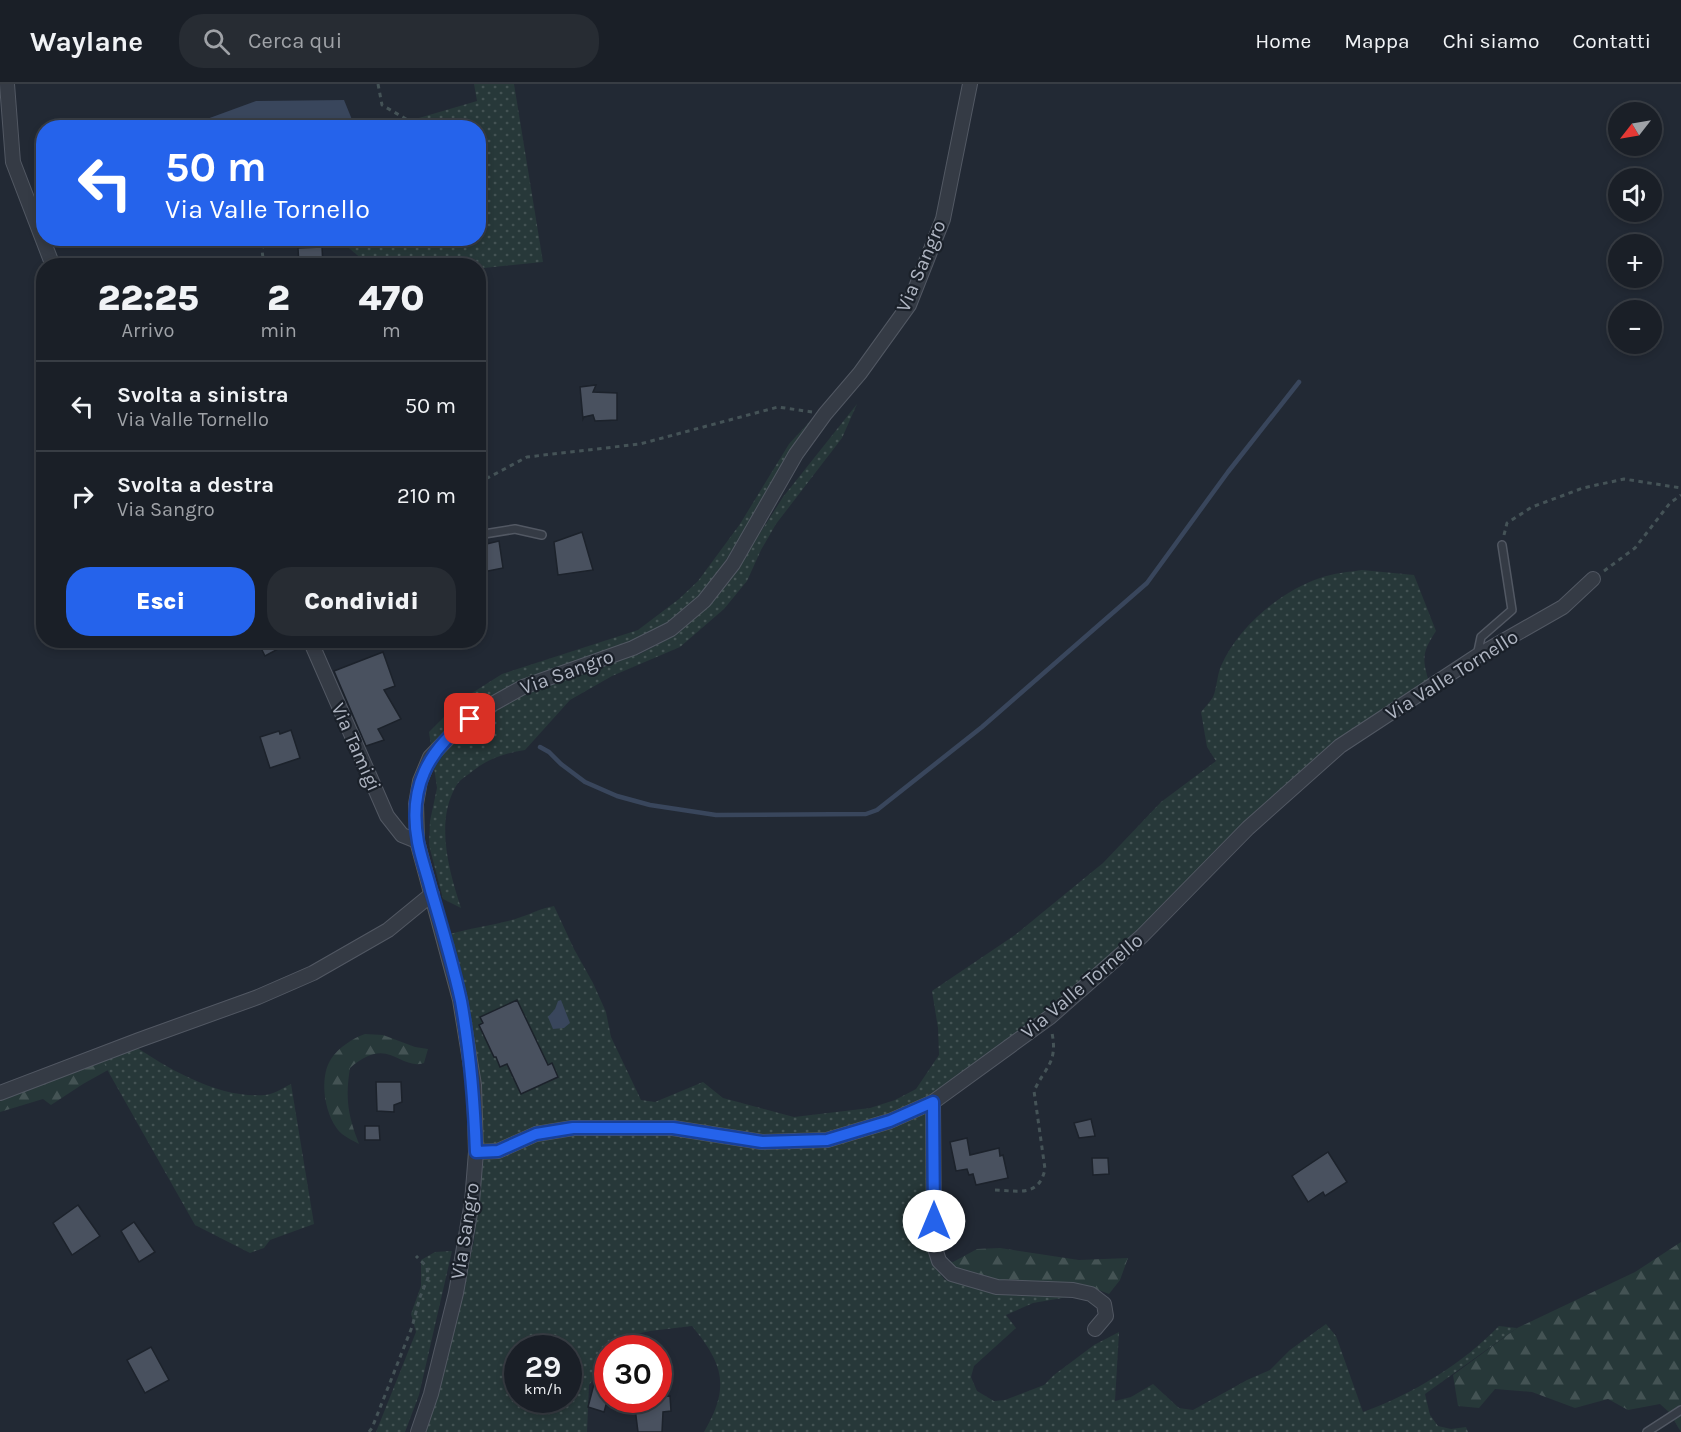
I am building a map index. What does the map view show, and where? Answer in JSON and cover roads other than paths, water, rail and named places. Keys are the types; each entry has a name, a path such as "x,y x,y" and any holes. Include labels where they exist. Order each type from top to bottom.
{"street":[{"path":"7,84 13,162 36,222"},
{"name":"Via Sangro","path":"418,1432 431,1394 456,1293 472,1202 476,1152 474,1085 460,1000 417,841 416,804 420,781 430,757 459,727 480,711 523,687 633,648 671,629 704,601 733,564 796,454 825,414 860,374 909,304 943,219 970,84"},
{"name":"Via Valle Tornello","path":"476,1152 498,1151 536,1134 573,1128 673,1128 762,1142 827,1140 890,1121 933,1102 1044,1022 1142,936 1248,828 1340,746 1477,656 1563,607 1593,579"},
{"name":"Via Tamigi","path":"314,648 387,816 402,835 417,841"},
{"path":"0,1093 258,997 313,973 388,930 432,894"},
{"path":"933,1102 934,1245 939,1261 952,1274 997,1287 1073,1290 1091,1294 1104,1304 1106,1316 1095,1329"}],"lane":[{"path":"486,534 516,529 542,534"},
{"path":"1477,656 1481,637 1512,610 1502,545"},
{"path":"1647,1432 1681,1410"}],"water":[{"path":"344,100 352,120 204,120 256,101"},
{"path":"561,1000 570,1023 564,1028 553,1029 548,1017"}],"waterway":[{"path":"540,747 585,782 617,796 650,805 716,815 866,814 877,810 982,727 1147,583 1228,472 1299,382"}]}
